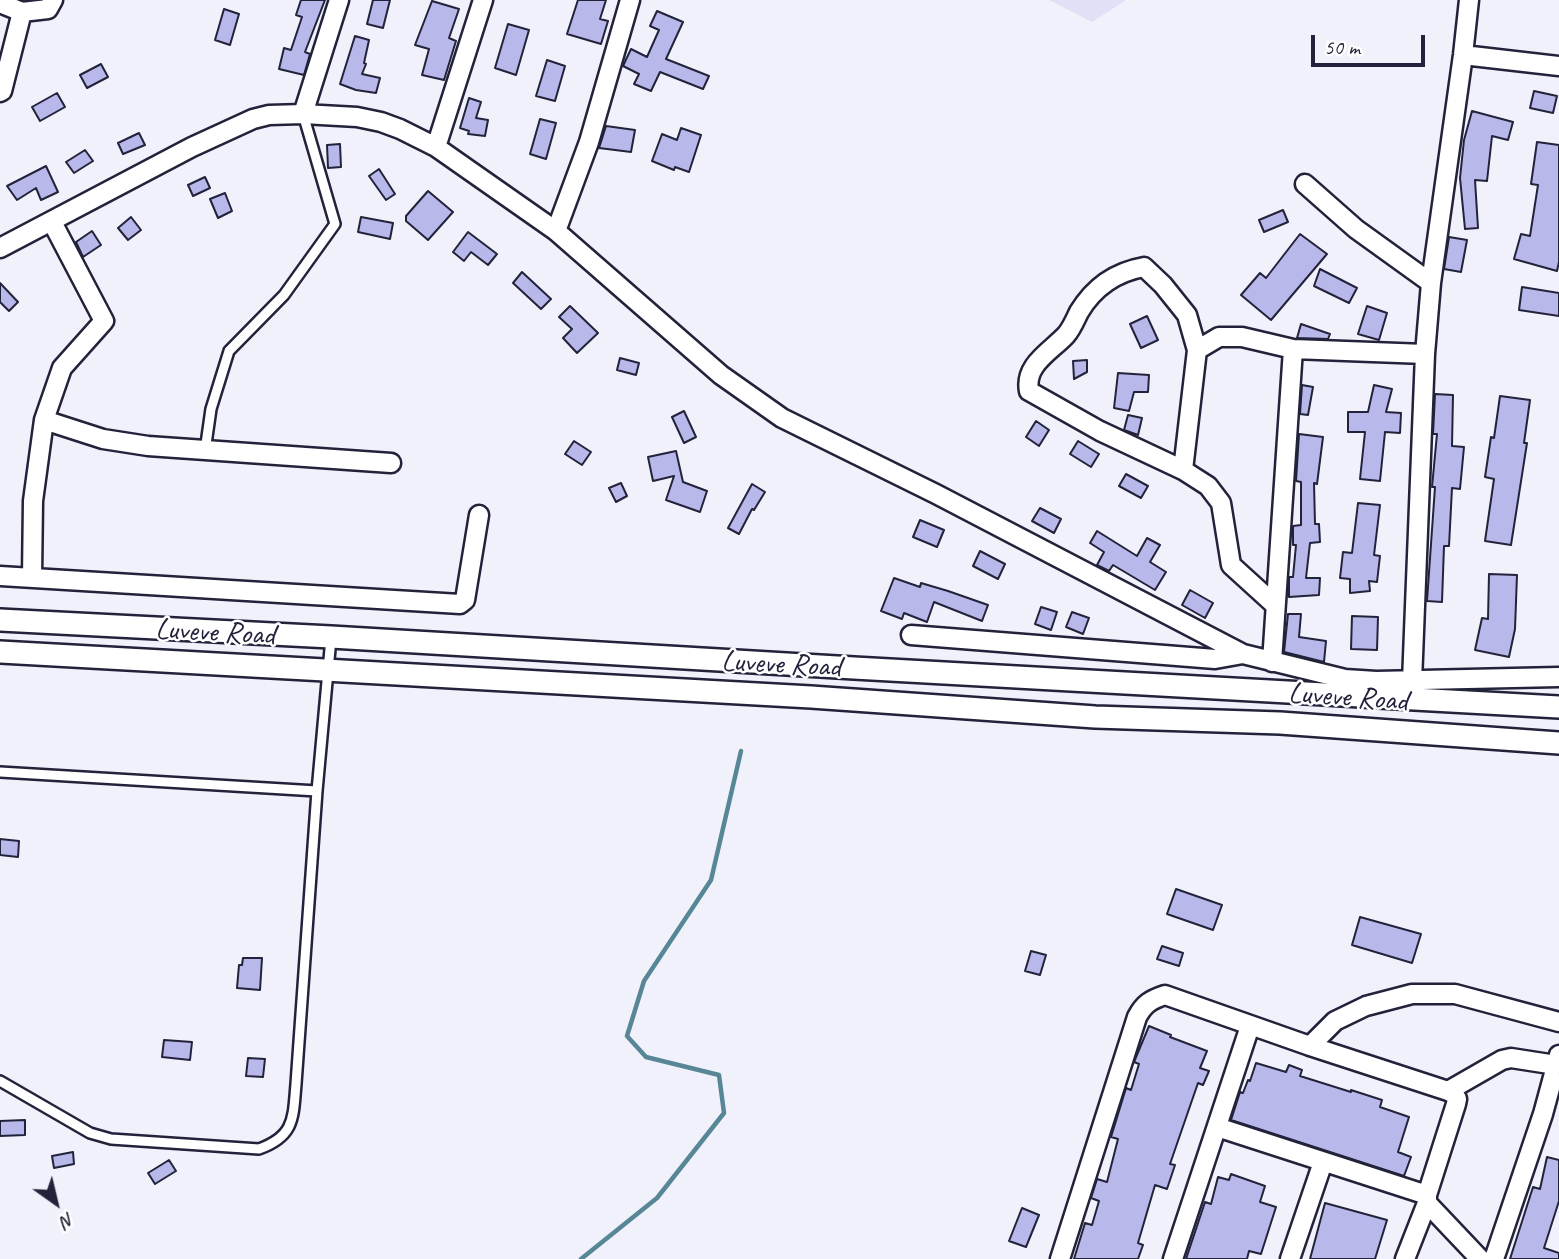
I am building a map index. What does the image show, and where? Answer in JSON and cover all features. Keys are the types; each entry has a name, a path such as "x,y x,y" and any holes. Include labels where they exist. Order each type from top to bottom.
{"street":[{"path":"0,3 23,12 48,9 53,0"},
{"path":"303,114 339,0"},
{"path":"436,147 483,0"},
{"path":"556,231 589,142 630,0"},
{"path":"1412,682 1425,354 1431,283 1469,0"},
{"path":"0,92 23,12"},
{"path":"1463,55 1559,66"},
{"path":"0,248 237,124 269,115 303,114 357,117 381,122 436,147 556,231 720,375 782,418 936,494 1243,654 1345,678 1412,682 1559,677"},
{"path":"1305,184 1356,229 1431,283"},
{"path":"32,577 33,502 44,420 62,368 104,321 52,222"},
{"path":"1183,470 1196,350 1187,314 1153,274 1144,267 1133,269 1119,274 1095,291 1067,334 1033,367 1027,381 1029,391 1100,431 1183,470 1208,486 1221,503 1231,565 1275,605"},
{"path":"1196,350 1219,337 1242,337 1293,349 1425,354"},
{"path":"1272,662 1293,349"},
{"path":"44,420 118,442 391,463"},
{"path":"0,576 460,604 465,600 480,515"},
{"name":"Luveve Road","path":"0,620 1559,707"},
{"path":"911,635 1215,659 1243,654"},
{"name":"Luveve Road","path":"0,652 797,696 1095,716 1280,723 1559,743"},
{"path":"1310,1046 1335,1021 1366,1006 1412,994 1455,994 1559,1023"},
{"path":"1059,1259 1137,1017 1143,1005 1165,995 1454,1094 1457,1099 1427,1199 1405,1259"},
{"path":"1173,1259 1250,1026"},
{"path":"1448,1091 1502,1060 1557,1060 1551,1109 1494,1259"},
{"path":"1217,1127 1323,1161 1427,1199 1480,1259"},
{"path":"1290,1259 1323,1161"}],"lane":[{"path":"205,450 211,409 229,351 284,295 335,224 303,114"},
{"path":"0,1081 90,1133 111,1139 259,1149 272,1144 290,1128 331,637"},
{"path":"0,772 317,791"}],"shaded area":[{"path":"1049,0 1126,0 1092,22"}],"building":[{"path":"301,0 325,0 305,52 310,54 304,75 279,69 284,48 291,50 302,17 296,15"},
{"path":"373,0 390,0 383,28 367,24"},
{"path":"578,0 606,0 600,19 608,21 601,44 567,34"},
{"path":"432,1 459,9 449,38 456,41 444,80 422,75 429,49 415,45"},
{"path":"224,9 239,14 230,45 215,40"},
{"path":"657,11 683,22 666,59 709,76 703,89 660,72 651,91 634,84 639,74 623,66 631,49 647,57 659,30 650,26"},
{"path":"508,24 529,30 516,75 495,68"},
{"path":"355,36 369,40 362,74 380,78 376,93 340,84"},
{"path":"547,60 565,66 555,101 536,96"},
{"path":"101,64 108,77 87,88 80,75"},
{"path":"1534,91 1557,96 1553,113 1530,108"},
{"path":"57,93 65,107 40,121 32,107"},
{"path":"469,98 481,102 476,118 488,120 485,136 468,134 469,131 460,128"},
{"path":"1472,111 1513,122 1508,140 1492,136 1487,181 1475,180 1478,228 1465,229 1460,178 1464,140"},
{"path":"540,119 556,123 546,159 530,154"},
{"path":"606,126 635,130 631,152 599,148"},
{"path":"681,128 701,135 689,172 675,167 674,170 652,161 662,134 677,140"},
{"path":"139,133 145,145 123,154 118,143"},
{"path":"1537,142 1559,145 1557,271 1514,259 1521,234 1530,236 1538,185 1531,184"},
{"path":"340,144 341,167 328,168 327,145"},
{"path":"85,150 93,161 74,173 66,162"},
{"path":"46,166 58,192 41,200 36,188 17,200 7,186"},
{"path":"379,169 395,194 386,200 369,176"},
{"path":"205,177 210,188 193,196 188,185"},
{"path":"428,191 453,212 428,240 406,221 406,216"},
{"path":"225,193 232,211 218,218 210,199"},
{"path":"1283,210 1288,222 1264,232 1259,220"},
{"path":"131,217 141,230 128,240 118,228"},
{"path":"361,217 393,223 390,239 358,232"},
{"path":"92,231 101,245 83,257 76,242"},
{"path":"468,232 497,254 488,265 471,252 464,261 453,252"},
{"path":"1300,234 1327,254 1271,320 1241,295 1260,273 1266,278"},
{"path":"1449,237 1467,240 1461,272 1444,269"},
{"path":"1320,269 1357,288 1349,303 1314,286"},
{"path":"522,272 551,299 541,309 513,283"},
{"path":"0,283 18,302 9,311 0,302"},
{"path":"1522,287 1559,293 1559,316 1519,310"},
{"path":"570,306 598,333 577,353 563,338 572,329 559,317"},
{"path":"1367,306 1387,313 1379,340 1358,334"},
{"path":"1147,316 1158,340 1141,348 1130,324"},
{"path":"1301,324 1330,334 1328,339 1297,338"},
{"path":"620,358 639,363 636,375 617,370"},
{"path":"1087,360 1087,372 1074,379 1073,361"},
{"path":"1118,373 1149,375 1148,392 1134,392 1129,411 1114,408"},
{"path":"1302,385 1313,387 1308,415 1300,414"},
{"path":"1374,385 1392,389 1386,412 1401,413 1400,433 1385,432 1380,481 1360,479 1365,432 1348,432 1348,412 1368,412"},
{"path":"1435,394 1453,395 1452,446 1464,447 1460,489 1452,488 1449,546 1444,546 1442,602 1427,601 1435,487 1432,487 1437,434 1433,434"},
{"path":"1500,396 1530,400 1524,443 1527,443 1511,545 1485,541 1494,479 1485,477"},
{"path":"684,411 696,437 684,443 672,417"},
{"path":"1128,415 1142,418 1138,435 1124,430"},
{"path":"1036,421 1049,430 1039,446 1026,437"},
{"path":"1299,434 1323,437 1317,484 1314,483 1315,524 1319,524 1320,542 1310,543 1306,578 1320,578 1319,595 1289,597 1289,577 1293,577 1296,545 1293,545 1293,526 1301,525 1301,482 1296,481"},
{"path":"574,441 591,452 582,465 565,454"},
{"path":"1078,441 1099,454 1091,467 1070,454"},
{"path":"676,451 683,482 707,491 700,512 666,500 674,476 653,481 648,457"},
{"path":"1126,474 1148,486 1141,498 1119,486"},
{"path":"621,483 627,496 616,502 609,488"},
{"path":"752,484 765,492 754,510 752,509 739,534 728,528"},
{"path":"1358,503 1380,505 1374,555 1380,556 1377,582 1369,581 1370,591 1350,593 1350,579 1340,578 1343,552 1352,553"},
{"path":"1040,508 1061,519 1054,533 1032,521"},
{"path":"920,520 944,530 937,547 913,537"},
{"path":"1097,531 1137,556 1147,538 1160,545 1150,562 1166,572 1155,590 1113,565 1109,571 1097,565 1104,552 1090,543"},
{"path":"980,551 1005,564 998,579 973,566"},
{"path":"1489,574 1517,575 1515,629 1509,657 1475,650 1482,618 1488,619"},
{"path":"894,578 920,587 921,583 988,605 982,621 934,602 927,622 904,613 902,619 881,611"},
{"path":"1190,590 1213,603 1205,618 1182,605"},
{"path":"1041,607 1057,612 1051,630 1035,624"},
{"path":"1072,612 1089,618 1083,634 1066,627"},
{"path":"1288,614 1301,614 1299,637 1326,641 1324,662 1284,652"},
{"path":"1352,616 1378,617 1377,650 1351,649"},
{"path":"0,839 19,841 18,857 0,855"},
{"path":"1176,889 1222,905 1213,930 1167,914"},
{"path":"1360,917 1421,934 1412,963 1352,945"},
{"path":"1162,946 1183,953 1179,966 1157,959"},
{"path":"1031,951 1046,955 1040,975 1025,971"},
{"path":"243,958 262,958 260,990 237,988 239,965 242,965"},
{"path":"1149,1026 1207,1051 1200,1068 1209,1071 1203,1085 1198,1083 1170,1164 1175,1165 1167,1189 1155,1185 1138,1243 1143,1245 1138,1259 1074,1259 1085,1223 1092,1225 1099,1201 1091,1198 1097,1179 1107,1182 1118,1139 1111,1137 1126,1088 1131,1090 1139,1064 1134,1062"},
{"path":"164,1040 192,1042 190,1060 162,1057"},
{"path":"248,1058 265,1059 263,1077 246,1076"},
{"path":"1256,1063 1286,1072 1289,1065 1302,1070 1300,1076 1382,1100 1380,1107 1409,1117 1398,1152 1411,1157 1404,1176 1231,1120 1240,1092 1243,1093 1248,1080 1250,1081"},
{"path":"25,1120 25,1135 0,1136 0,1121"},
{"path":"73,1152 74,1164 54,1168 52,1156"},
{"path":"1547,1157 1559,1160 1559,1201 1544,1248 1559,1253 1559,1259 1510,1259 1533,1187 1540,1189"},
{"path":"169,1160 176,1171 155,1184 148,1173"},
{"path":"1231,1174 1265,1186 1260,1202 1276,1207 1261,1254 1249,1251 1247,1259 1186,1259 1205,1202 1211,1204 1218,1177 1229,1180"},
{"path":"1325,1203 1387,1220 1375,1259 1310,1259"},
{"path":"1022,1208 1039,1215 1026,1247 1009,1241"}],"waterway":[{"path":"581,1259 657,1198 724,1113 719,1075 646,1057 627,1036 644,981 711,880 741,751"}]}
